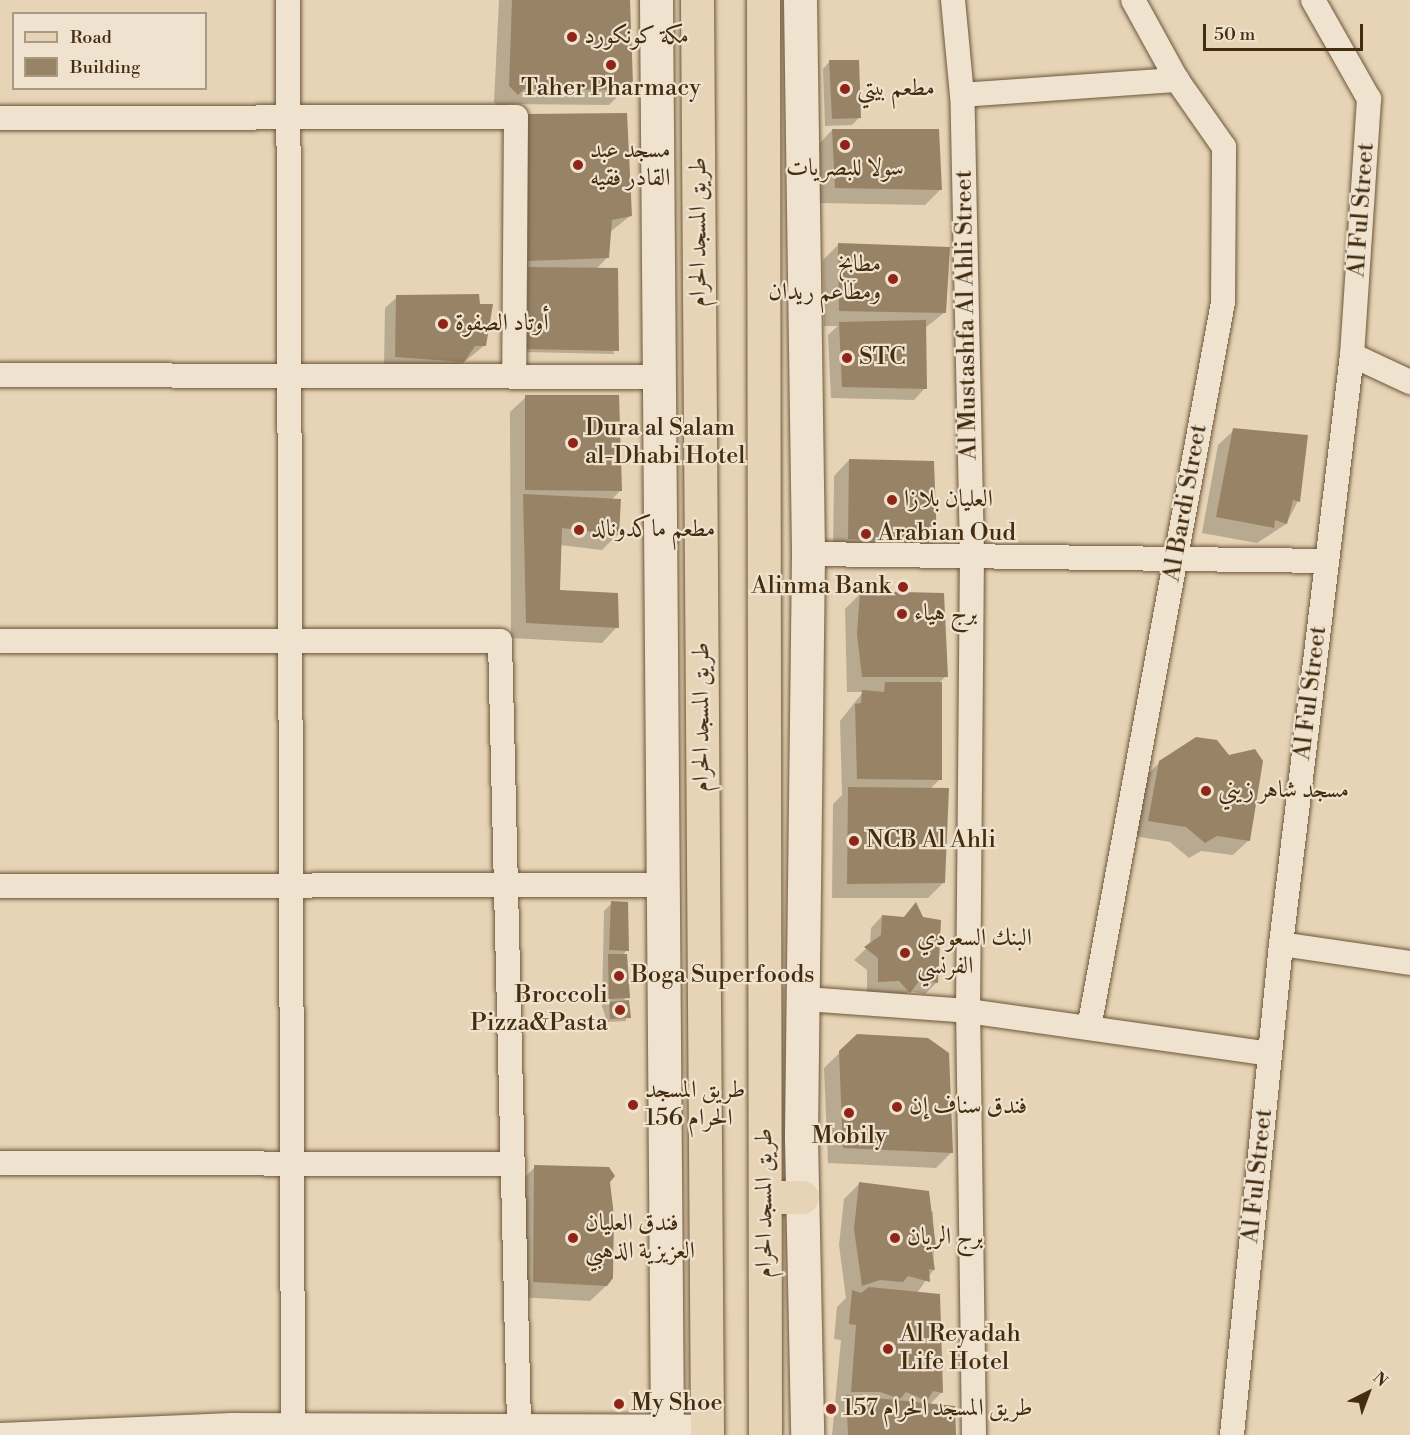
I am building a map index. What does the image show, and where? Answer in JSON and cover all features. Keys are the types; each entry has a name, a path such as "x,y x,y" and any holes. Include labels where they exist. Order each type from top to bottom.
{"main road":[{"name":"طريق المسجد الحرام","path":"697,0 704,953 712,1432"},
{"name":"طريق المسجد الحرام","path":"763,0 765,1435"},
{"path":"765,1197 802,1197"}],"street":[{"path":"288,0 288,1164 293,1430"},
{"path":"656,0 667,952 667,1431"},
{"path":"800,0 808,554 806,999 802,1197 807,1435"},
{"name":"Al Mustashfa Al Ahli Street","path":"953,0 962,95 972,554 968,1011 974,1435"},
{"name":"Al Bardi Street","path":"1089,1028 1223,302 1224,147 1177,80 1133,0"},
{"name":"Al Ful Street","path":"1232,1435 1281,944 1352,355 1369,99 1313,0"},
{"path":"962,95 1177,80"},
{"path":"0,118 516,117 514,376"},
{"path":"1352,355 1410,382"},
{"path":"0,375 659,377"},
{"path":"808,554 1176,555 1327,561"},
{"path":"0,641 500,641 519,1426"},
{"path":"0,886 666,885"},
{"path":"1281,944 1410,963"},
{"path":"667,952 704,953"},
{"path":"806,999 968,1011 1270,1054"},
{"path":"0,1163 512,1164"},
{"path":"0,1435 519,1426 712,1432"}],"building":[{"name":"مكة كونكورد","path":"512,0 630,0 633,84 626,90 524,89 518,95 509,86"},
{"name":"مطعم بيتي","path":"829,60 859,60 861,118 832,119"},
{"name":"مسجد عبد القادر فقيه","path":"627,113 632,216 612,220 609,258 528,261 527,114"},
{"path":"832,129 939,129 942,190 835,188"},
{"name":"مطابخ ومطاعم ريدان","path":"838,243 950,247 946,313 839,311"},
{"path":"528,267 618,268 619,351 527,349"},
{"name":"أوتاد الصفوة","path":"479,294 480,304 493,304 486,346 475,346 464,362 395,357 396,295"},
{"path":"926,320 927,389 842,387 839,322"},
{"name":"Dura al Salam al-Dhabi Hotel","path":"525,395 619,395 622,491 525,490"},
{"path":"1233,428 1308,435 1300,502 1293,500 1287,524 1275,520 1274,528 1216,517"},
{"name":"العليان بلازا","path":"849,459 934,461 937,542 848,539"},
{"path":"523,494 621,499 619,535 562,528 560,590 618,593 619,628 526,623"},
{"name":"برج هياء","path":"860,591 944,593 948,677 862,677 857,634"},
{"path":"885,682 942,682 942,780 857,779 855,704 861,703 862,690 884,692"},
{"name":"مسجد شاهر زيني","path":"1196,737 1217,740 1229,755 1255,749 1263,761 1250,841 1217,836 1205,843 1186,827 1148,821 1159,761"},
{"path":"848,787 949,788 945,883 847,884"},
{"path":"611,901 628,902 629,951 609,950"},
{"name":"البنك السعودي الفرنسي","path":"916,902 923,917 941,920 938,983 920,980 910,993 899,981 878,982 878,958 864,947 881,935 882,915 904,917"},
{"name":"Boga Superfoods","path":"608,954 627,954 630,998 609,999"},
{"name":"Broccoli Pizza&Pasta","path":"629,1000 631,1018 610,1019 609,1002"},
{"name":"فندق سناف إن","path":"857,1034 928,1038 949,1053 953,1153 843,1148 839,1051"},
{"name":"فندق العليان العزيزية الذهبي","path":"534,1165 609,1167 615,1176 610,1182 614,1216 613,1278 607,1286 533,1282"},
{"name":"برج الريان","path":"859,1182 929,1191 936,1247 931,1247 935,1270 929,1269 930,1282 908,1276 903,1282 880,1280 862,1286 854,1229"},
{"path":"869,1287 940,1294 943,1393 933,1391 927,1401 906,1392 900,1399 880,1392 851,1392 856,1325 849,1324 852,1290 861,1293"},
{"path":"846,1395 955,1406 956,1435 848,1435"}],"place":[{"name":"مكة كونكورد","path":"572,37"},
{"name":"Taher Pharmacy","path":"611,65"},
{"name":"مطعم بيتي","path":"845,89"},
{"name":"سولا للبصريات","path":"845,145"},
{"name":"مسجد عبد القادر فقيه","path":"578,165"},
{"name":"مطابخ ومطاعم ريدان","path":"893,279"},
{"name":"أوتاد الصفوة","path":"443,324"},
{"name":"STC","path":"847,358"},
{"name":"Dura al Salam al-Dhabi Hotel","path":"573,443"},
{"name":"العليان بلازا","path":"892,500"},
{"name":"مطعم ماكدونالد","path":"579,530"},
{"name":"Arabian Oud","path":"866,534"},
{"name":"Alinma Bank","path":"903,587"},
{"name":"برج هياء","path":"902,614"},
{"name":"مسجد شاهر زيني","path":"1206,791"},
{"name":"NCB Al Ahli","path":"854,841"},
{"name":"البنك السعودي الفرنسي","path":"905,953"},
{"name":"Boga Superfoods","path":"619,976"},
{"name":"Broccoli Pizza&Pasta","path":"620,1010"},
{"name":"طريق المسجد الحرام 156","path":"633,1105"},
{"name":"فندق سناف إن","path":"897,1107"},
{"name":"Mobily","path":"849,1113"},
{"name":"فندق العليان العزيزية الذهبي","path":"573,1238"},
{"name":"برج الريان","path":"895,1238"},
{"name":"Al Reyadah Life Hotel","path":"888,1349"},
{"name":"My Shoe","path":"619,1404"},
{"name":"طريق المسجد الحرام 157","path":"831,1409"}]}
